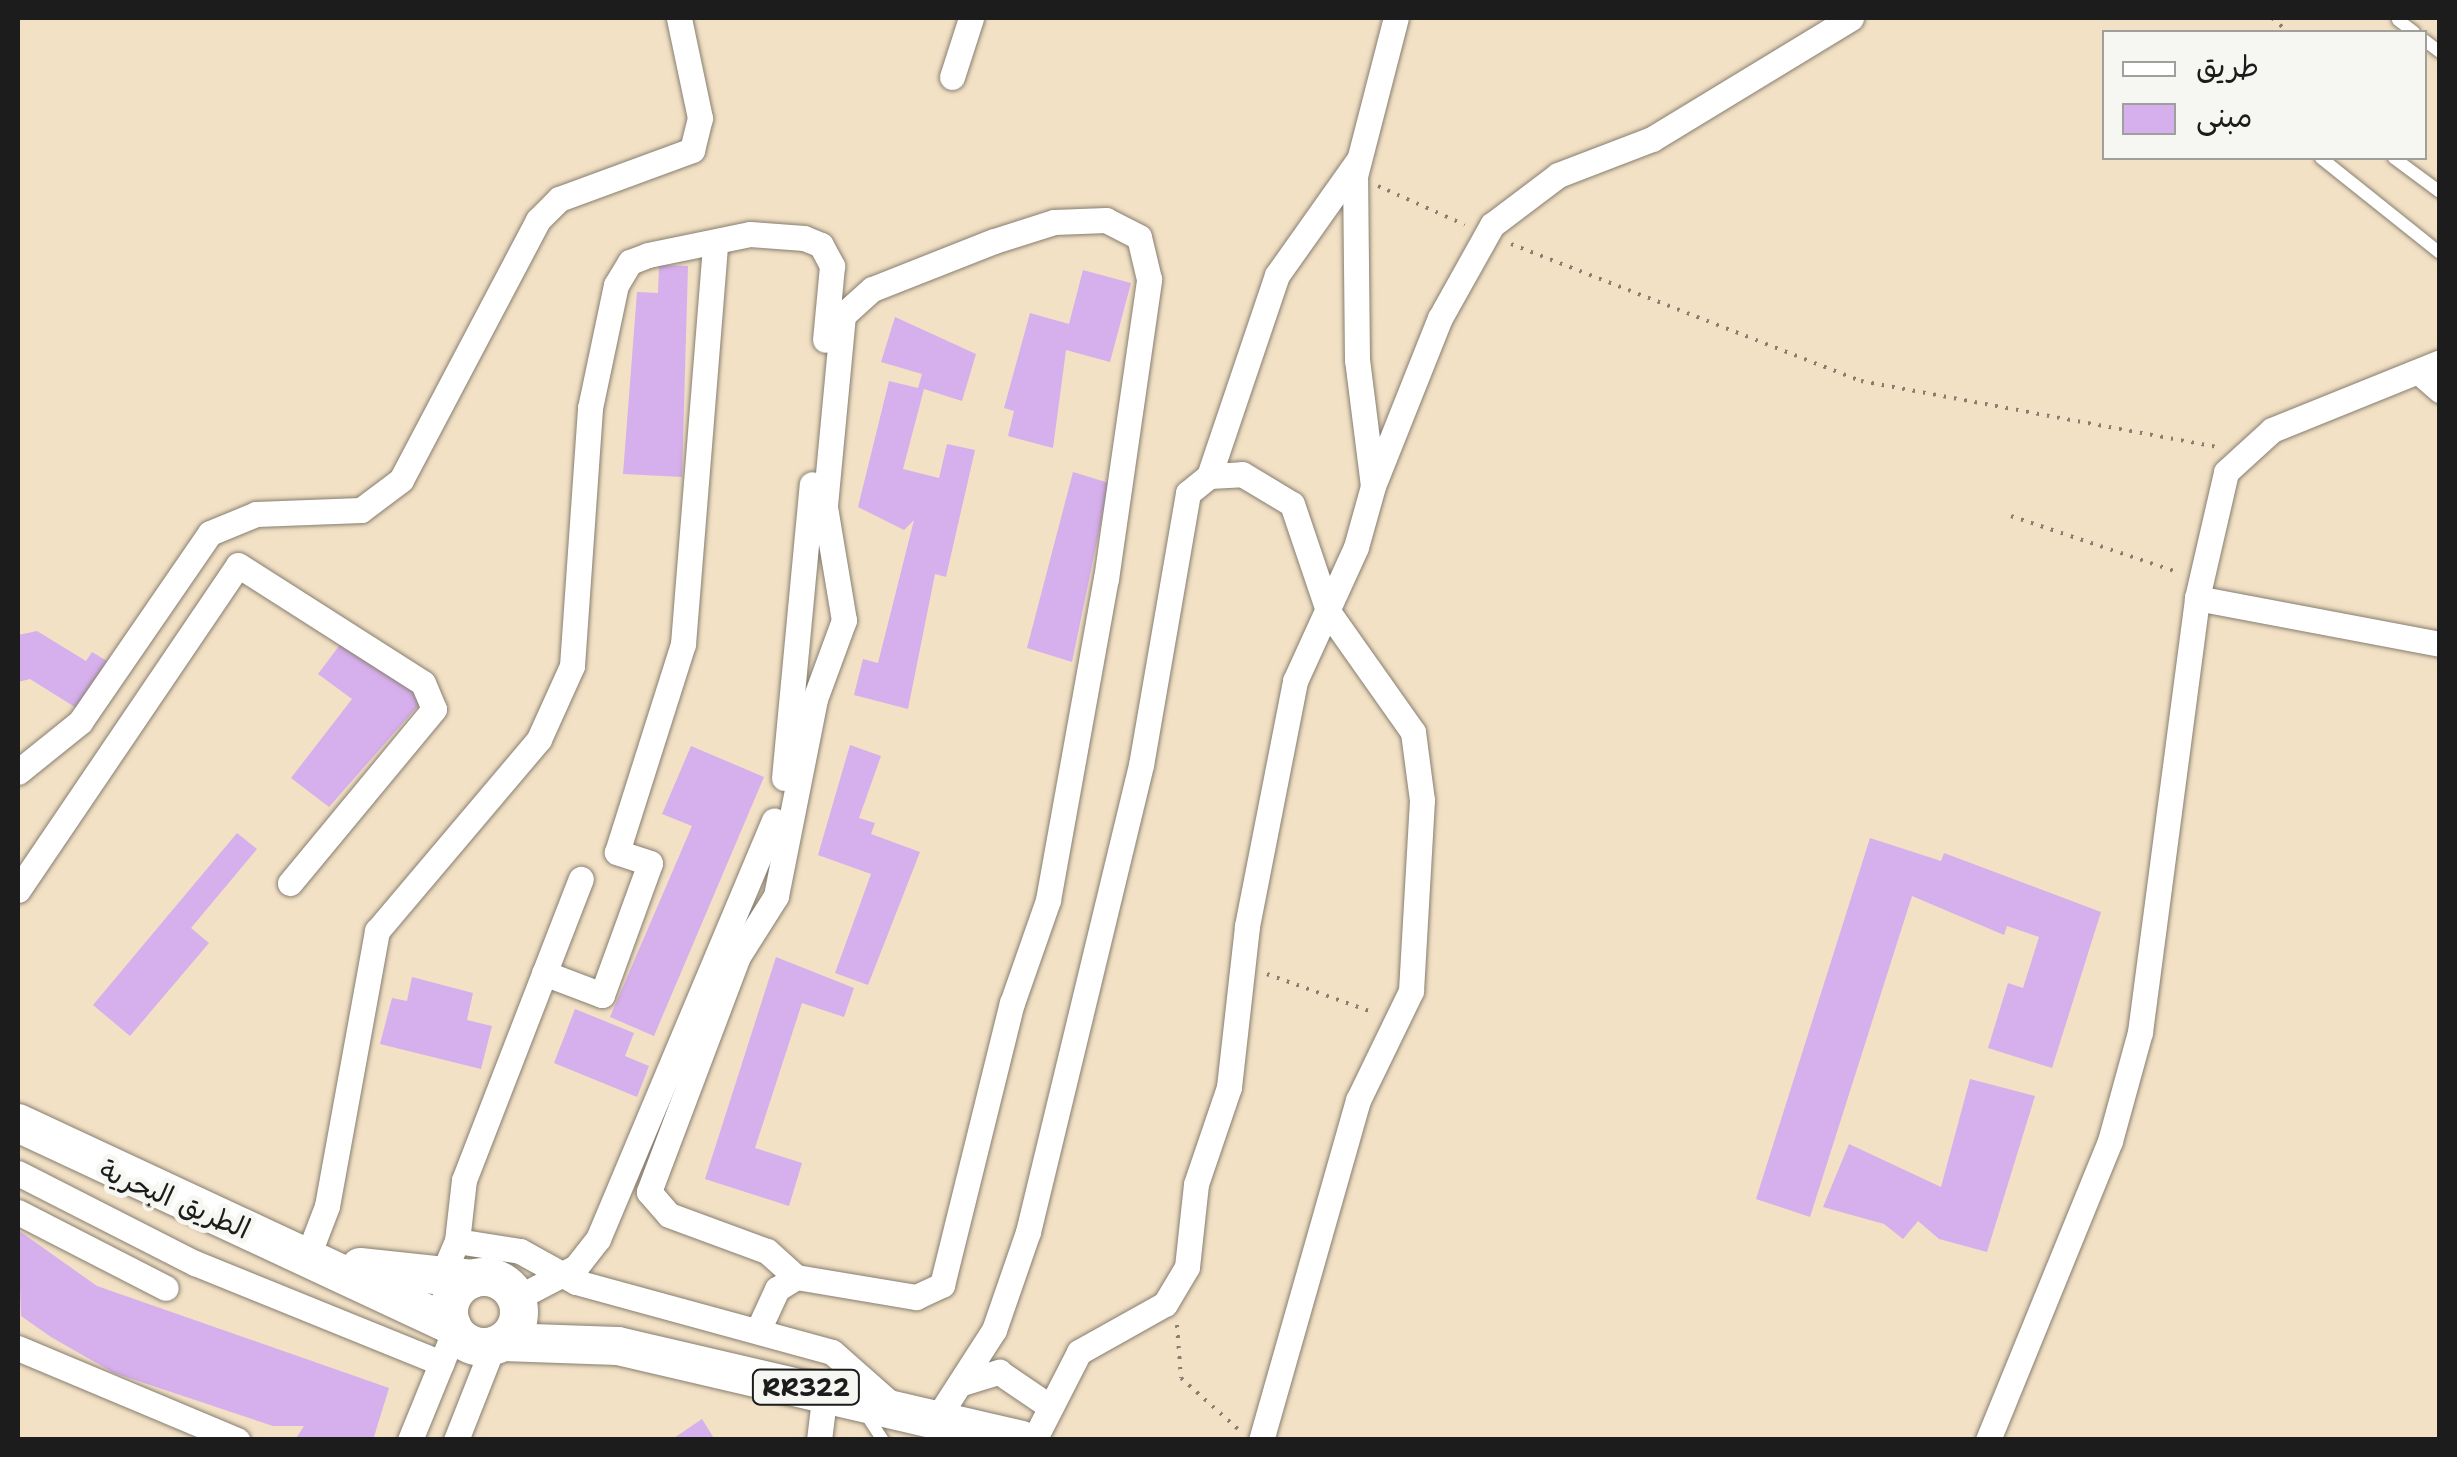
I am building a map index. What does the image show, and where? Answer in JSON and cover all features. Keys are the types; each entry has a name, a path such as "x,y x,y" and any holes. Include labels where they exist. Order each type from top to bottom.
{"main road":[{"name":"الطريق البحرية","path":"18,1123 147,1190 323,1259"},
{"name":"RR322","path":"323,1259 457,1265 501,1280 518,1299 590,1342"},
{"name":"RR322","path":"323,1259 449,1339 498,1344 590,1342 842,1396 891,1425 936,1420 1021,1440"},
{"path":"449,1339 450,1300 457,1265"},
{"path":"498,1344 518,1322 518,1299"}],"street":[{"path":"18,772 69,736 210,534 256,514 361,510 401,480 538,220 559,199 692,150 700,118 679,18"},
{"path":"952,78 971,18"},
{"path":"1372,486 1356,342 1358,167 1396,18"},
{"path":"1034,1440 1049,1406 1090,1340 1180,1290 1196,1184 1229,1087 1241,965 1295,681 1329,613 1372,486 1440,318 1486,234 1558,175 1652,139 1851,18"},
{"path":"936,1420 1004,1309 1028,1232 1141,765 1188,494 1208,476 1276,275 1358,167"},
{"path":"760,1326 777,1288 796,1277 916,1297 942,1285 1012,1003 1048,900 1106,579 1149,279 1139,237 1106,220 1054,222 994,241 872,289 843,315 826,507 844,620 815,699 776,896 738,956 649,1192 669,1215 767,1251 796,1277"},
{"path":"323,1259 327,1206 377,931 539,739 572,666 590,408 616,285 630,262 715,244 793,236 821,245 832,266 788,762 775,818 629,1174 598,1239 560,1274 518,1299"},
{"path":"544,973 602,995 650,862 617,852 683,644 715,244"},
{"path":"1988,1440 2110,1141 2140,1032 2199,588 2226,472 2241,450 2429,367 2440,390"},
{"path":"1208,476 1254,475 1285,494 1329,613 1398,702 1420,768 1412,979 1358,1100 1252,1436"},
{"path":"18,890 238,565 422,683 434,710 290,882"},
{"path":"2199,588 2440,644"},
{"path":"580,878 464,1180 457,1265 520,1251 560,1274 760,1326 858,1366 891,1425"},
{"path":"18,1173 195,1263 449,1339 410,1440"},
{"path":"18,1212 166,1288"},
{"path":"456,1440 498,1344"},
{"path":"18,1348 237,1440"},
{"path":"962,1383 999,1372 1049,1406"},
{"path":"819,1440 842,1396"}],"lane":[{"path":"2322,160 2440,254"},
{"path":"2397,160 2440,192"}],"path":[{"path":"1358,167 1486,234 1861,381 2241,450"},
{"path":"2011,516 2199,588"},
{"path":"1241,965 1394,1020"},
{"path":"1180,1290 1180,1378 1252,1436"}],"building":[{"path":"659,265 688,266 682,477 623,474 637,292 658,293"},
{"path":"1083,270 1131,283 1110,362 1066,350 1053,448 1008,436 1014,411 1004,408 1030,313 1069,324"},
{"path":"895,317 976,354 962,401 924,389 903,469 939,478 947,444 975,450 946,577 935,574 908,709 854,695 863,659 878,663 914,520 904,530 858,507 889,381 918,388 922,374 881,362"},
{"path":"1073,472 1109,483 1072,662 1027,648"},
{"path":"37,631 86,661 92,652 107,661 78,709 30,679 18,682 18,635"},
{"path":"345,638 424,699 329,807 291,778 352,699 318,674"},
{"path":"850,745 881,756 859,818 875,823 871,834 920,852 868,985 835,973 871,874 818,855"},
{"path":"691,746 764,777 654,1036 610,1017 692,826 662,814"},
{"path":"237,833 257,849 191,928 209,943 130,1036 93,1005"},
{"path":"1870,838 1941,861 1944,853 2101,912 2052,1068 1988,1048 2008,983 2023,988 2039,937 2007,926 2004,935 1912,896 1810,1217 1756,1199"},
{"path":"776,957 854,988 844,1017 802,1003 755,1148 802,1163 789,1206 705,1179"},
{"path":"412,977 473,993 467,1020 492,1026 481,1069 380,1044 392,998 407,1001"},
{"path":"575,1009 634,1033 625,1056 649,1066 637,1097 554,1063"},
{"path":"1970,1079 2035,1096 1987,1252 1939,1239 1918,1221 1903,1239 1884,1224 1823,1207 1849,1144 1941,1187"},
{"path":"18,1230 97,1286 389,1388 373,1440 295,1440 304,1426 273,1426 114,1373 51,1337 21,1316"},
{"path":"702,1419 715,1440 671,1440"}]}
